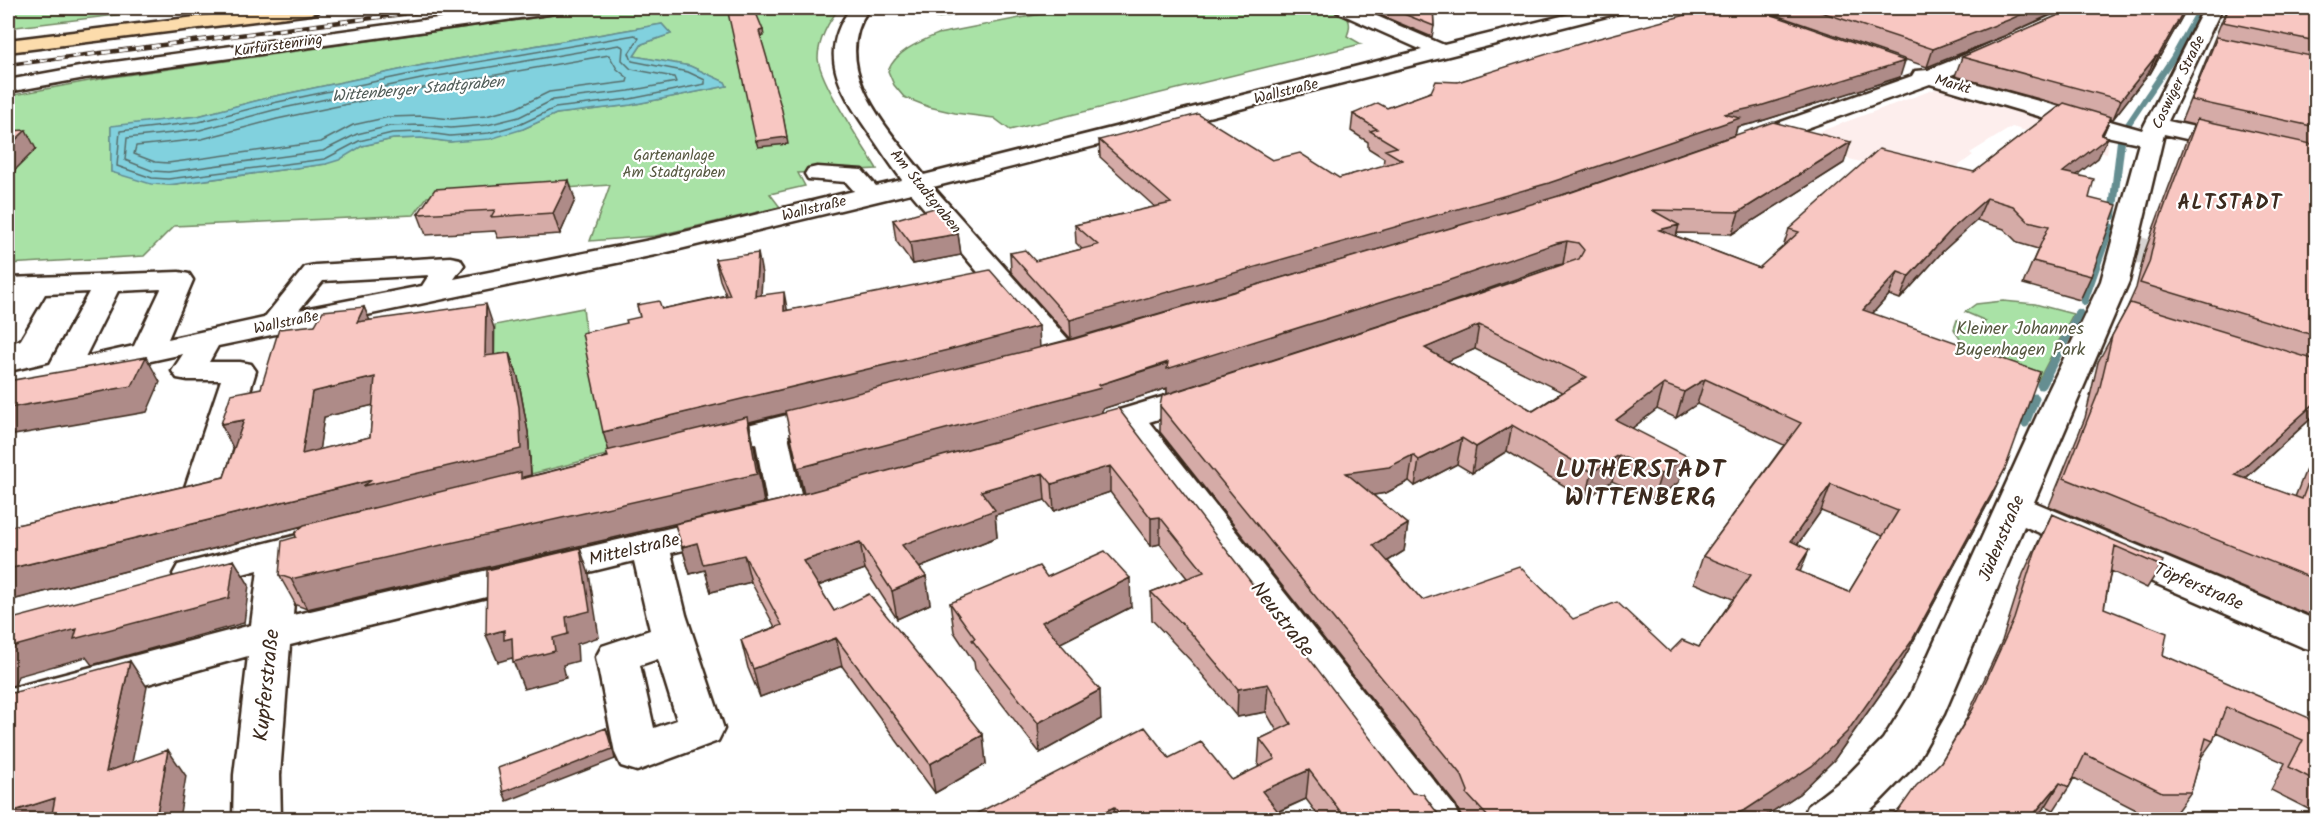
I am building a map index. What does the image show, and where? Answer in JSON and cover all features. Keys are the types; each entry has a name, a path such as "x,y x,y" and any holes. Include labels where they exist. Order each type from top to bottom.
{"main road":[{"path":"8,37 250,8"},
{"path":"8,46 311,8"}],"street":[{"name":"Kurfürstenring","path":"8,86 85,72 549,8"},
{"name":"Am Stadtgraben","path":"860,8 845,36 843,55 848,78 860,102 917,184 1061,355"},
{"path":"1344,8 1440,51"},
{"name":"Wallstraße","path":"8,383 276,324 617,256 917,184 1615,8"},
{"path":"1895,66 1935,79 2083,8"},
{"name":"Coswiger Straße","path":"2130,228 2153,132 2213,8"},
{"path":"2196,46 2218,51"},
{"name":"Markt","path":"1724,149 1865,94 1935,79 2114,131 2153,132 2316,161"},
{"path":"818,174 853,176 870,195"},
{"name":"Jüdenstraße","path":"1826,819 1863,789 1899,752 1929,702 2069,379 2112,315 2115,281 2130,228"},
{"path":"276,324 279,316 315,273 450,265 436,285 435,292"},
{"path":"358,307 359,299 381,269"},
{"path":"8,287 178,280 147,352"},
{"path":"62,370 108,283"},
{"path":"8,332 36,286"},
{"path":"199,499 240,371 188,371 207,339"},
{"path":"1048,441 1129,419 1229,386"},
{"path":"678,452 859,407"},
{"name":"Neustraße","path":"1129,419 1437,819"},
{"name":"Mittelstraße","path":"8,706 271,635 802,509 770,429"},
{"name":"Töpferstraße","path":"2014,508 2316,636"},
{"path":"164,581 359,531"},
{"path":"651,545 654,567 673,638"},
{"name":"Kupferstraße","path":"257,819 257,775 279,551"}],"shaded area":[{"path":"1938,88 2109,138 2107,154 2012,127 1970,153 1973,155 1937,182 1788,143"}],"green space":[{"path":"8,8 175,8 8,28"},
{"name":"Gartenanlage Am Stadtgraben","path":"604,8 840,8 822,38 818,51 820,68 834,97 877,169 798,173 805,186 770,194 780,207 655,236 590,241 610,185 427,197 414,215 174,226 144,256 8,264 8,96 105,78","holes":["662,24 671,34 642,44 634,56 690,66 725,82 727,86 631,105 556,114 523,129 450,142 421,138 393,139 362,146 326,164 168,185 111,172 111,127 198,116 271,97 423,65"]},
{"path":"922,8 995,8 936,18"},
{"path":"1071,8 1335,8 1348,19 1347,36 1361,44 1010,130 994,118 929,107 904,97 894,85 888,71 902,53 938,34"},
{"name":"Kleiner Johannes Bugenhagen Park","path":"2003,301 2035,304 2073,314 2038,381 2002,368 1979,356 1960,339 1954,329 1957,320 1979,327 1986,321 1965,312 1976,304"},
{"path":"583,308 589,355 610,454 531,474 528,432 494,380 495,325"}],"water":[{"name":"Wittenberger Stadtgraben","path":"662,24 671,34 642,44 634,56 690,66 725,82 727,86 631,105 556,114 523,129 490,139 450,142 421,138 393,139 362,146 339,160 326,164 168,185 151,184 111,172 111,126 198,116 271,97 423,65"}],"building":[{"path":"727,8 754,8 763,30 759,31 782,110 787,137 756,141"},
{"path":"1389,8 1433,8 1434,26"},
{"path":"1712,8 1747,8 1761,11 1905,61 1760,106 1724,114 1740,118 1549,183 1070,320 1010,253 1025,250 1035,261 1098,245 1075,225 1171,203 1099,140 1198,114 1272,160 1300,153 1339,178 1402,160 1385,150 1397,147 1370,131 1377,129 1353,114 1378,103 1387,108 1431,92 1436,81 1458,82 1592,40"},
{"path":"1809,8 2035,8 1933,49"},
{"path":"2075,8 2185,8 2158,56 2121,100 1962,57"},
{"path":"2229,8 2316,8 2316,41 2223,22"},
{"path":"2217,37 2316,57 2316,127 2191,100"},
{"path":"2064,103 2111,117 2101,135 2108,137 2063,172 2094,179 2089,198 2117,205 2091,276 2033,261 2049,226 2028,221 2013,206 1987,198 1953,228 1909,276 1898,272 1863,310 2040,372 2005,469 1911,642 1847,732 1812,766 1747,809 1725,819 1490,819 1467,794 1462,776 1160,406 1162,396 1579,259 1584,250 1578,243 1567,241 1557,243 1444,282 1167,369 1168,362 1098,385 1101,388 798,468 785,411 1074,339 1569,193 1773,122 1851,142 1739,212 1652,210 1679,225 1659,230 1759,268 1799,232 1789,229 1879,149 1974,172","holes":["1479,325 1587,377 1533,411 1425,348","1705,379 1801,423 1703,556 1751,575 1699,647 1682,640 1670,652 1617,602 1573,619 1519,566 1422,600 1373,545 1408,524 1346,473 1389,467 1413,455 1419,460 1462,438 1476,447 1512,425 1592,472 1619,455 1661,474 1687,456 1616,420 1664,384 1684,392","1831,484 1898,511 1849,592 1796,570 1809,550 1791,541"]},
{"path":"2197,119 2316,145 2316,336 2140,283 2149,263 2157,227"},
{"path":"26,130 8,147 8,131"},
{"path":"569,180 553,213 491,217 495,210 418,214 435,189"},
{"path":"934,208 958,234 910,242 893,220"},
{"path":"758,253 755,296 784,292 784,311 990,270 1039,326 948,350 603,432 582,333 627,323 626,320 640,317 637,305 659,301 662,309 730,295 715,259"},
{"path":"2130,303 2316,360 2316,402 2235,475 2302,499 2316,462 2316,580 2064,478 2099,391 2112,336"},
{"path":"486,304 485,356 509,353 519,407 521,449 363,486 372,480 8,569 8,527 224,477 244,420 221,424 231,394 261,388 279,329 315,325 323,311 364,307 357,322","holes":["375,377 370,437 302,454 312,392"]},
{"path":"146,357 132,386 8,408 8,381"},
{"path":"1118,408 1412,793 1423,794 1442,819 1346,819 1309,770 1262,791 1284,819 1124,819 1114,807 1090,819 966,819 1145,727 1169,758 1201,742 1232,780 1275,759 1260,739 1291,724 1268,684 1238,689 1191,633 1151,592 1204,572 1160,517 1151,518 1110,466 1052,484 1043,473 981,491 995,510 902,545 926,576 892,591 860,542 803,561 834,611 869,594 983,735 930,764 836,638 753,669 741,640 782,625 744,555 703,564 697,543 682,547 675,524 781,500"},
{"path":"747,417 757,474 291,579 279,575 282,541 296,537 295,533 304,525 521,472 521,479 608,457 606,451"},
{"path":"2052,514 2163,561 2161,566 2115,546 2104,608 2167,633 2163,655 2307,717 2316,728 2316,781 2289,767 2303,740 2226,707 2213,741 2206,738 2191,792 2162,792 2085,754 2069,787 2060,783 2031,819 1886,819 1899,810 1916,786 1941,762 1973,709 2014,619 2035,552"},
{"path":"580,548 590,611 566,617 568,634 553,638 555,651 513,662 512,638 504,640 504,630 486,635 487,570"},
{"path":"1105,551 1130,578 1042,622 1100,690 1038,723 972,640 975,638 950,603 1039,566 1047,577"},
{"path":"234,560 229,598 74,639 77,629 8,648 8,620"},
{"path":"130,661 106,772 168,750 156,819 51,819 55,798 8,813 8,694"},
{"path":"606,728 612,749 503,792 498,768"}],"waterway":[{"path":"2127,126 2173,58 2201,8"},
{"path":"2112,216 2121,141"},
{"path":"2084,301 2110,227"},
{"path":"2076,318 2079,313"},
{"path":"2041,385 2077,317"},
{"path":"2025,423 2035,398"}],"tunnel":[{"path":"2125,246 2187,264"}],"railway":[{"path":"8,65 449,8"}],"district":[{"name":"ALTSTADT","path":"2230,202"},
{"name":"LUTHERSTADT WITTENBERG","path":"1641,483"}]}
